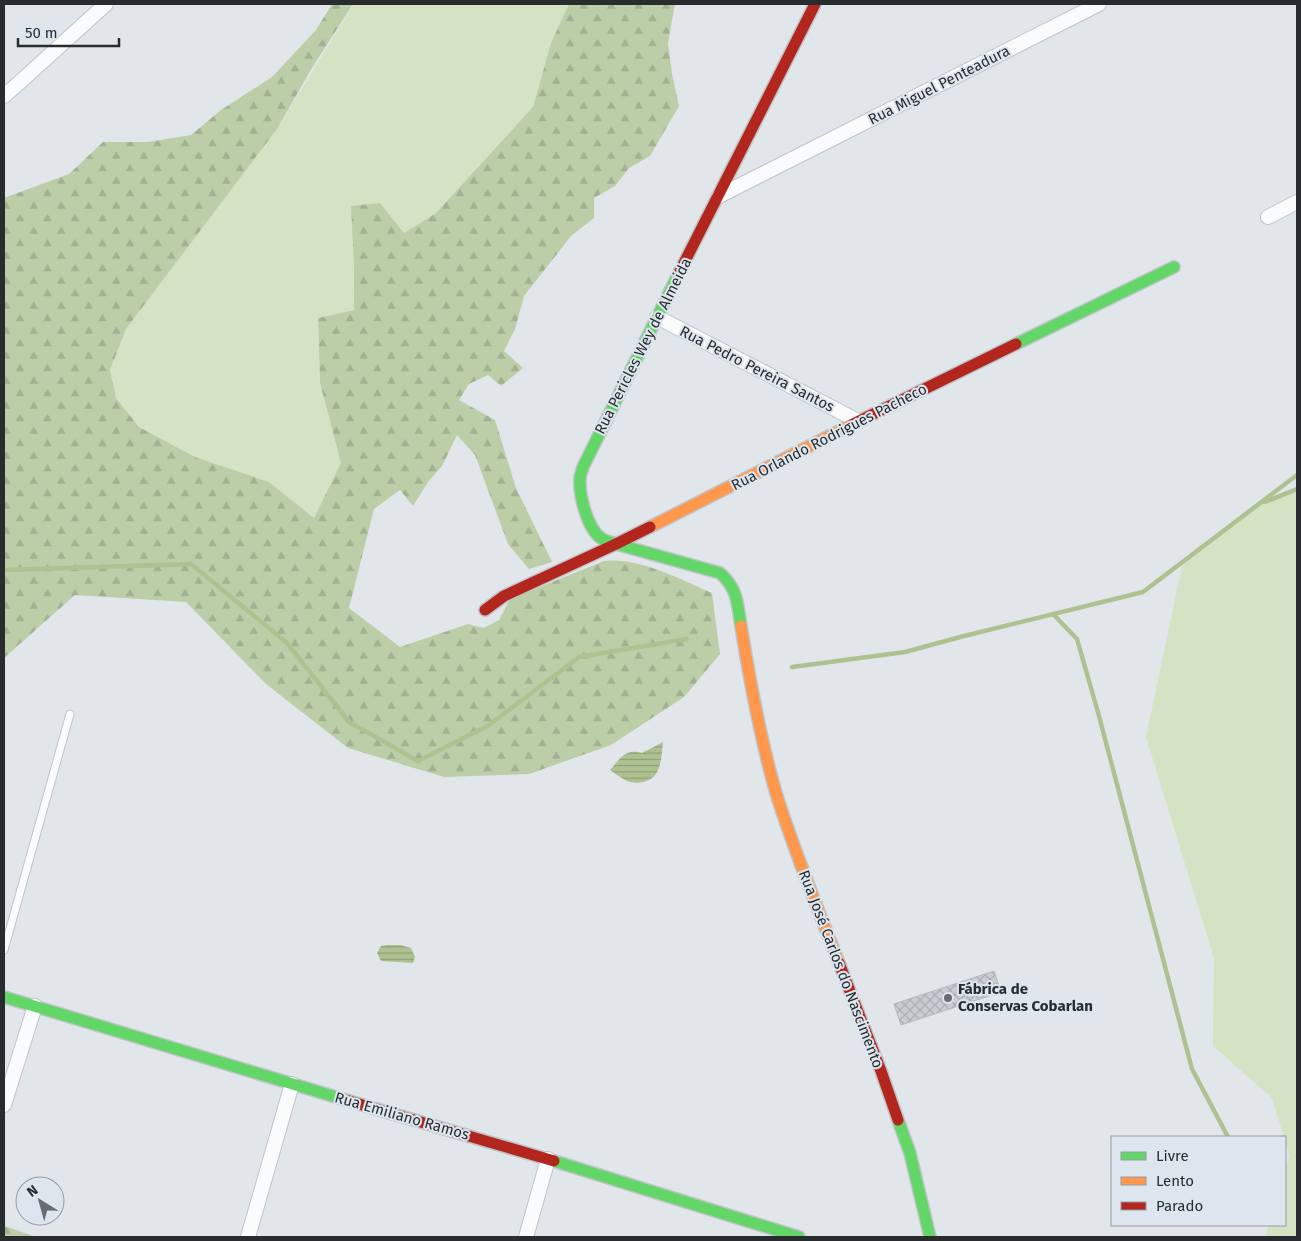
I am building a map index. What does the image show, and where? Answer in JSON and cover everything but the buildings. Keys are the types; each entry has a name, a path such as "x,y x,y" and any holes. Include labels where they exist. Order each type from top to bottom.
{"street":[{"path":"4,96 106,4"},
{"name":"Rua Pericles Wey de Almeida","path":"740,615 733,587 720,573 616,544 601,537 592,526 584,508 580,492 580,479 583,467 657,317 815,4"},
{"name":"Rua Miguel Penteadura","path":"719,196 1099,4"},
{"name":"Rua Miguel Penteadura","path":"738,158 744,168 753,171 779,166"},
{"path":"1268,218 1297,202"},
{"name":"Rua Orlando Rodrigues Pacheco","path":"485,610 504,596 616,544 858,421 1174,266"},
{"name":"Rua Pedro Pereira Santos","path":"657,317 858,421"},
{"name":"Rua José Carlos do Nascimento","path":"740,615 753,700 776,792 798,857 881,1071 910,1153 930,1237"},
{"name":"Rua Emiliano Ramos","path":"4,997 548,1159 799,1237"},
{"path":"4,1105 35,1006"},
{"path":"248,1237 292,1084"},
{"path":"526,1237 548,1159"}],"lane":[{"path":"4,950 70,714"}],"shaded area":[{"path":"354,4 569,4 551,43 533,107 436,213 404,233 380,203 354,265 354,310 318,318 320,383 341,463 314,518 269,482 195,457 139,427 116,398 110,370 126,329 277,129"},
{"path":"1297,489 1297,1237 1267,1237 1266,1234 1269,1226 1286,1226 1286,1167 1289,1156 1286,1136 1284,1136 1272,1098 1213,1046 1214,958 1146,737 1183,561 1259,504"},
{"path":"663,742 661,761 657,772 649,780 639,783 629,782 610,770 627,753 642,753"},
{"path":"400,945 411,948 415,957 413,963 381,961 377,953 381,946"}],"green space":[{"path":"332,4 353,4 312,68 277,129 126,329 110,370 116,398 139,427 195,457 269,482 314,518 341,463 320,383 318,318 354,310 351,206 380,203 404,233 436,213 533,107 551,43 569,4 675,4 668,43 679,106 650,156 629,168 615,186 594,198 594,218 571,236 524,296 515,329 504,351 523,368 501,386 488,375 469,384 459,400 495,420 516,488 552,562 529,569 508,544 475,455 457,435 442,466 428,482 413,506 400,490 374,509 349,608 400,647 468,624 484,628 499,620 510,599 604,561 631,562 659,570 712,593 720,654 684,697 611,745 529,774 444,777 348,748 266,684 186,602 75,595 4,658 4,198 69,174 103,142 148,142 191,135 221,110 272,77 316,30"},
{"path":"5,1226 36,1237 4,1237"}],"waterway":[{"path":"792,667 905,652 1143,592 1297,475"},
{"path":"1265,502 1297,489"},
{"path":"4,570 191,564 287,643 349,722 418,761 489,725 579,657 687,639"},
{"path":"1053,614 1077,639 1192,1069 1227,1136"}],"traffic: fast":[{"path":"1016,344 1174,267"},
{"path":"680,271 583,467 580,478 581,494 588,519 596,533 603,539 720,573 734,591 741,626"},
{"path":"4,997 349,1101"},
{"path":"898,1120 910,1153 930,1237"},
{"path":"554,1161 799,1237"}],"traffic: slow":[{"path":"650,527 851,425"},
{"path":"741,626 756,710 776,793 798,858 839,963"}],"traffic: jam":[{"path":"680,271 815,4"},
{"path":"851,425 1016,344"},
{"path":"485,610 504,596 650,527"},
{"path":"839,963 898,1120"},
{"path":"349,1101 554,1161"}],"place":[{"name":"Fábrica de Conservas Cobarlan","path":"948,998"}]}
